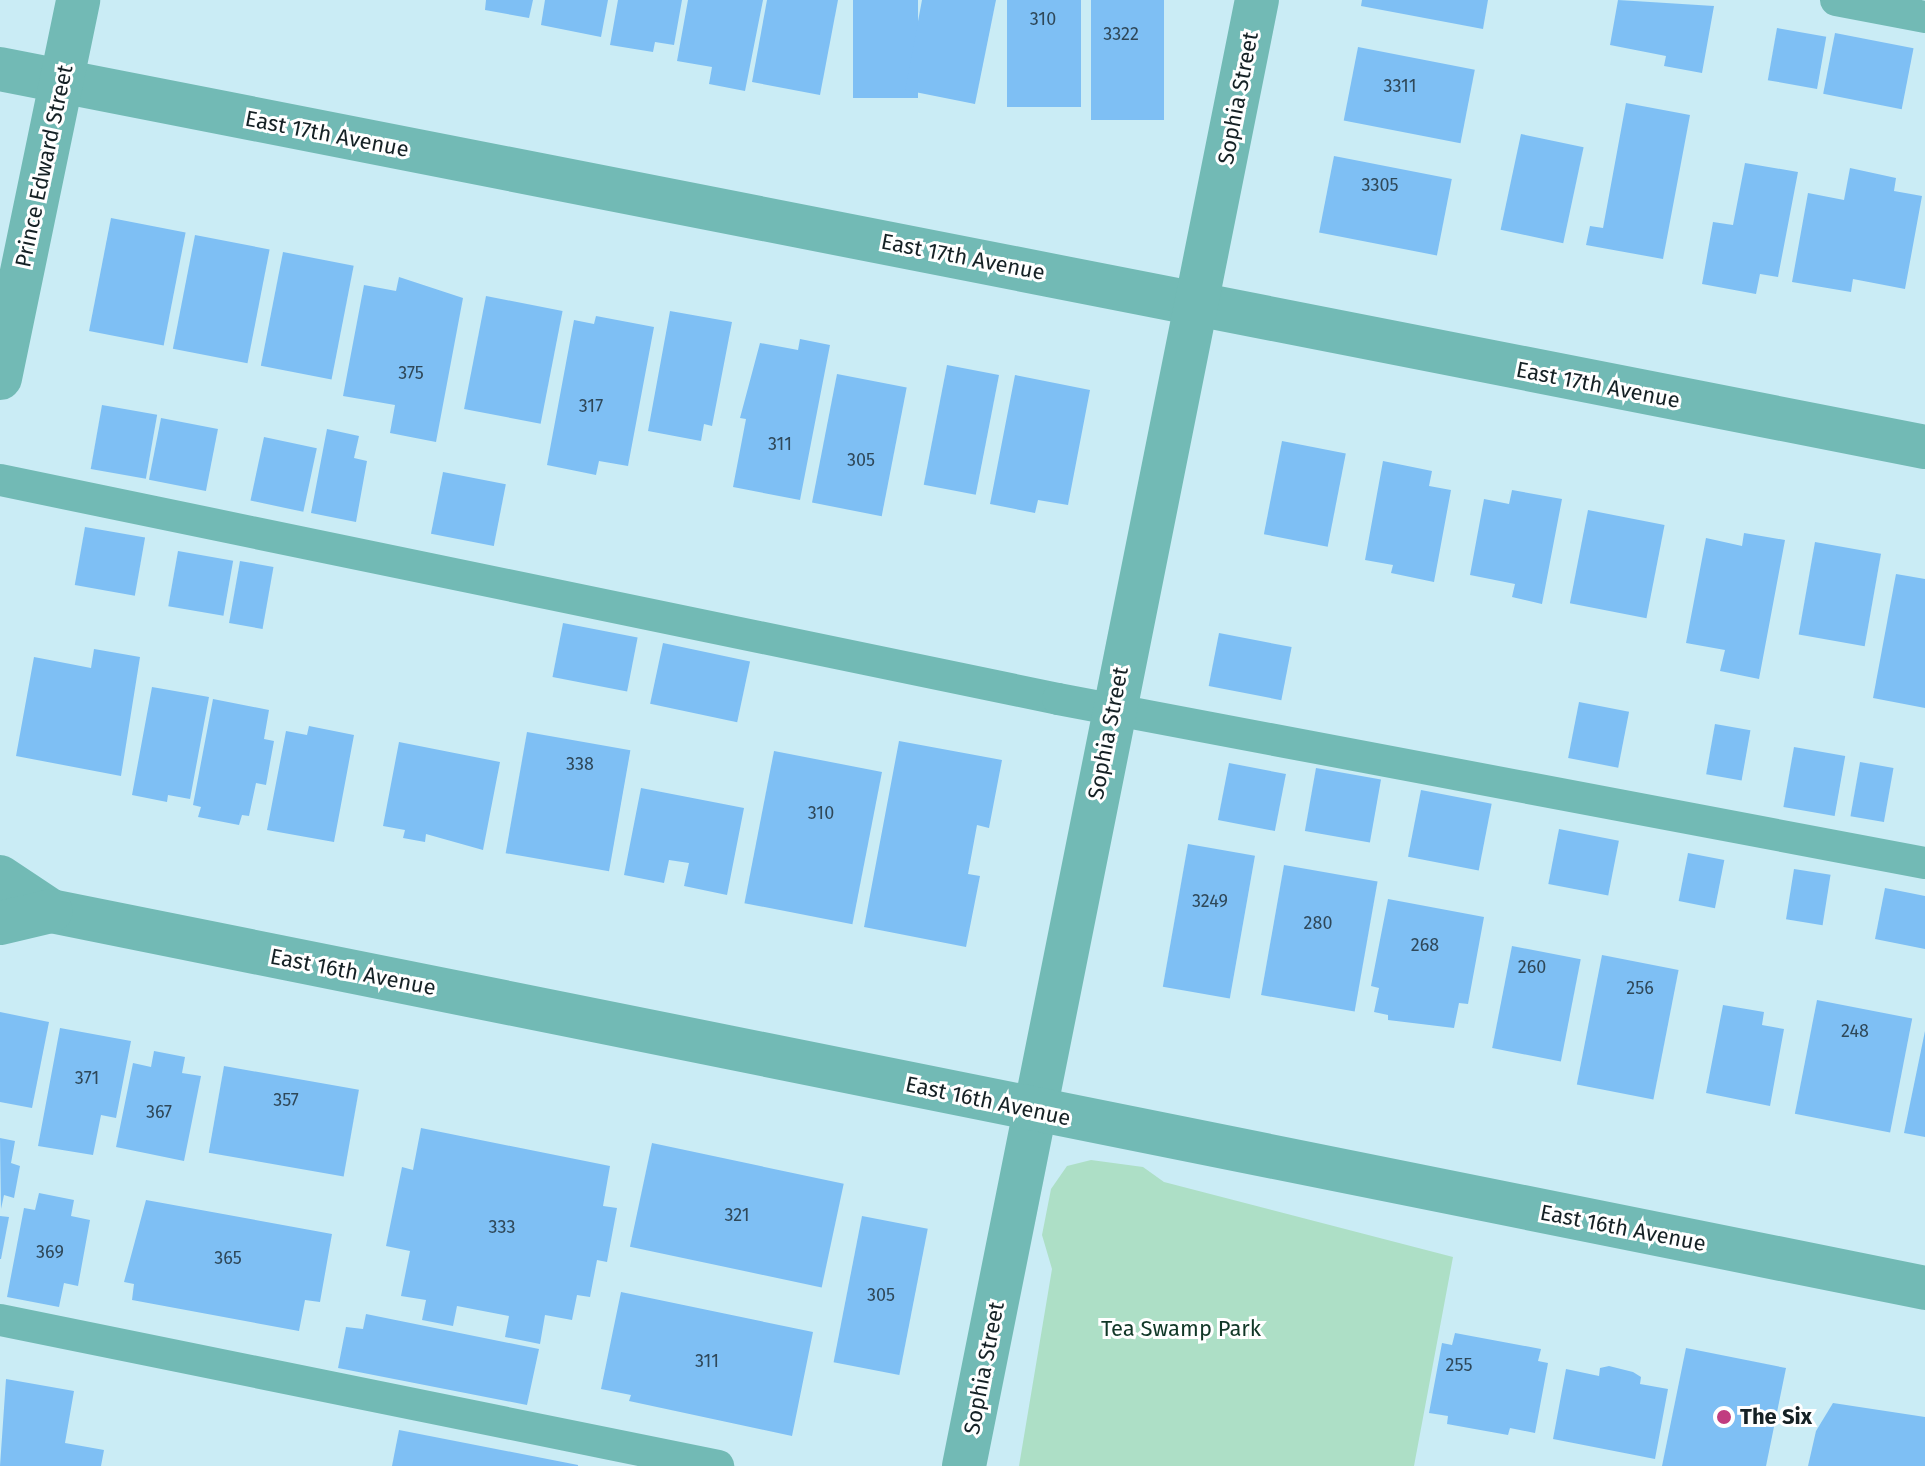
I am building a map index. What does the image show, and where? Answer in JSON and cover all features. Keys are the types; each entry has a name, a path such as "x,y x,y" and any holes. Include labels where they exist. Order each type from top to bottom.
{"street":[{"name":"Prince Edward Street","path":"0,378 78,0"},
{"name":"Sophia Street","path":"964,1466 1257,0"},
{"name":"East 17th Avenue","path":"0,69 1925,447"},
{"name":"East 16th Avenue","path":"0,877 51,911 1925,1288"},
{"name":"East 16th Avenue","path":"0,923 51,911"}],"lane":[{"path":"1836,0 1925,17"},
{"path":"0,480 1113,710 1925,863"},
{"path":"0,1320 718,1466"}],"green space":[{"name":"Tea Swamp Park","path":"1091,1160 1143,1167 1164,1182 1453,1257 1414,1466 1019,1466 1052,1269 1042,1235 1051,1189 1067,1166"}],"building":[{"path":"486,0 533,0 529,18 485,10"},
{"path":"545,0 608,0 601,37 541,25"},
{"path":"618,0 682,0 674,45 655,42 653,52 610,45"},
{"path":"688,0 763,0 745,91 709,84 712,67 677,61"},
{"path":"767,0 838,0 820,95 752,82"},
{"path":"853,0 918,0 918,98 853,98"},
{"path":"922,0 996,0 975,104 905,90"},
{"path":"1007,0 1081,0 1081,107 1007,107"},
{"path":"1091,0 1164,0 1164,120 1091,120"},
{"path":"1362,0 1488,0 1483,29 1361,6"},
{"path":"1618,0 1714,6 1702,73 1664,66 1666,56 1610,45"},
{"path":"1777,28 1826,37 1817,89 1768,80"},
{"path":"1835,33 1914,48 1902,109 1823,94"},
{"path":"1358,47 1475,70 1461,143 1344,121"},
{"path":"1626,103 1690,115 1663,259 1586,245 1590,226 1603,228"},
{"path":"1521,134 1584,147 1563,243 1501,230"},
{"path":"1334,156 1452,179 1437,255 1319,233"},
{"path":"1745,163 1798,172 1778,277 1760,274 1756,294 1702,284 1713,222 1733,225"},
{"path":"1850,168 1896,178 1894,191 1922,196 1905,289 1853,279 1851,292 1792,282 1808,193 1844,200"},
{"path":"111,218 186,233 164,345 89,331"},
{"path":"195,235 270,250 247,363 173,349"},
{"path":"283,252 354,266 332,380 261,366"},
{"path":"399,277 463,298 436,442 390,433 395,405 343,396 364,285 396,291"},
{"path":"486,296 563,311 541,424 464,409"},
{"path":"670,311 732,322 712,426 704,424 701,441 648,431"},
{"path":"596,316 654,327 628,466 599,461 596,475 547,465 574,320 594,324"},
{"path":"800,339 830,345 800,500 733,487 746,419 740,418 760,343 798,350"},
{"path":"947,365 999,375 976,495 924,485"},
{"path":"837,374 907,388 882,516 812,503"},
{"path":"1015,375 1090,390 1068,505 1038,500 1035,513 990,504"},
{"path":"102,405 157,415 146,479 91,469"},
{"path":"161,418 218,429 206,491 149,480"},
{"path":"327,429 359,436 354,458 367,461 356,522 311,513"},
{"path":"264,437 317,448 303,512 250,501"},
{"path":"1282,441 1346,453 1328,547 1264,534"},
{"path":"1383,461 1432,471 1429,486 1451,490 1434,582 1391,573 1393,565 1365,560"},
{"path":"443,472 506,484 494,546 431,534"},
{"path":"1512,490 1562,499 1542,604 1512,597 1515,584 1470,575 1484,499 1509,504"},
{"path":"1588,510 1665,525 1646,618 1570,603"},
{"path":"85,527 145,538 135,596 75,585"},
{"path":"1744,533 1785,540 1759,679 1720,671 1725,650 1686,643 1706,538 1742,546"},
{"path":"1815,542 1881,554 1865,646 1799,635"},
{"path":"178,551 233,561 223,616 168,606"},
{"path":"240,561 273,567 263,629 229,623"},
{"path":"1896,574 1925,579 1925,708 1873,698"},
{"path":"563,623 638,638 627,691 553,677"},
{"path":"1219,633 1292,647 1281,700 1209,686"},
{"path":"663,643 750,662 737,722 650,704"},
{"path":"94,649 140,657 121,776 16,756 34,657 91,668"},
{"path":"152,687 209,697 190,799 168,795 167,802 132,795"},
{"path":"213,699 269,710 264,739 274,741 266,785 256,783 249,816 242,815 239,825 198,817 201,807 193,805"},
{"path":"1579,702 1629,712 1618,768 1568,758"},
{"path":"1715,724 1750,730 1742,780 1706,774"},
{"path":"309,726 354,735 334,842 267,830 286,731 307,735"},
{"path":"527,732 630,750 609,871 506,853"},
{"path":"899,741 1002,760 989,828 977,825 968,874 980,876 966,947 864,927"},
{"path":"399,742 500,762 483,850 426,834 425,842 403,838 405,830 383,826"},
{"path":"1794,747 1845,756 1835,816 1783,807"},
{"path":"774,751 882,772 852,924 744,903"},
{"path":"1860,762 1893,768 1884,822 1850,816"},
{"path":"1229,763 1286,774 1275,831 1218,820"},
{"path":"1316,768 1381,779 1370,842 1305,831"},
{"path":"641,788 744,808 727,895 684,886 689,863 669,860 664,883 624,875"},
{"path":"1421,790 1492,804 1479,870 1408,857"},
{"path":"1559,829 1619,841 1608,896 1548,884"},
{"path":"1188,844 1255,856 1230,999 1163,987"},
{"path":"1688,853 1724,860 1715,908 1679,901"},
{"path":"1284,865 1378,881 1355,1011 1261,995"},
{"path":"1794,869 1831,875 1823,925 1786,919"},
{"path":"1885,888 1925,896 1925,949 1875,939"},
{"path":"1388,899 1484,917 1468,1004 1459,1003 1454,1028 1388,1020 1388,1015 1374,1012 1379,988 1371,986"},
{"path":"1512,946 1581,959 1561,1061 1492,1048"},
{"path":"1602,955 1679,970 1653,1099 1577,1085"},
{"path":"1817,1000 1912,1019 1890,1132 1795,1114"},
{"path":"1723,1005 1764,1012 1762,1025 1784,1029 1770,1106 1706,1093"},
{"path":"0,1012 49,1022 32,1108 0,1102"},
{"path":"60,1028 131,1041 116,1118 101,1115 93,1155 38,1146"},
{"path":"1925,1031 1925,1137 1904,1133"},
{"path":"154,1051 185,1057 182,1073 201,1076 184,1161 116,1147 133,1063 151,1067"},
{"path":"224,1066 359,1090 344,1176 209,1153"},
{"path":"421,1128 610,1166 603,1206 617,1208 607,1262 597,1260 590,1297 577,1295 572,1320 545,1315 540,1344 505,1337 509,1316 457,1306 453,1326 422,1320 426,1300 401,1296 410,1251 386,1246 402,1167 413,1170"},
{"path":"0,1138 15,1141 11,1163 20,1166 14,1198 4,1195 1,1209"},
{"path":"652,1143 844,1184 822,1287 630,1247"},
{"path":"39,1193 74,1200 71,1216 90,1220 78,1286 64,1283 59,1307 7,1297 24,1208 35,1210"},
{"path":"146,1200 332,1234 320,1302 305,1300 299,1331 132,1300 134,1284 124,1282"},
{"path":"0,1216 9,1217 1,1259 0,1259"},
{"path":"862,1216 928,1229 899,1375 834,1362"},
{"path":"621,1292 813,1332 792,1436 629,1401 631,1395 601,1389"},
{"path":"366,1314 539,1349 527,1405 338,1368 346,1327 363,1329"},
{"path":"1455,1333 1541,1349 1538,1361 1548,1363 1535,1433 1510,1428 1508,1435 1447,1424 1448,1416 1429,1413 1442,1343 1452,1345"},
{"name":"The Six","path":"1686,1348 1786,1368 1766,1466 1662,1466"},
{"path":"1609,1366 1633,1372 1641,1377 1640,1384 1668,1389 1655,1459 1553,1439 1566,1369 1599,1376 1600,1368"},
{"path":"6,1379 74,1391 65,1443 104,1450 101,1466 0,1466"},
{"path":"1833,1403 1925,1417 1925,1466 1808,1466 1816,1431"},
{"path":"399,1430 578,1465 578,1466 392,1466"}],"place":[{"name":"The Six","path":"1724,1417"}]}
